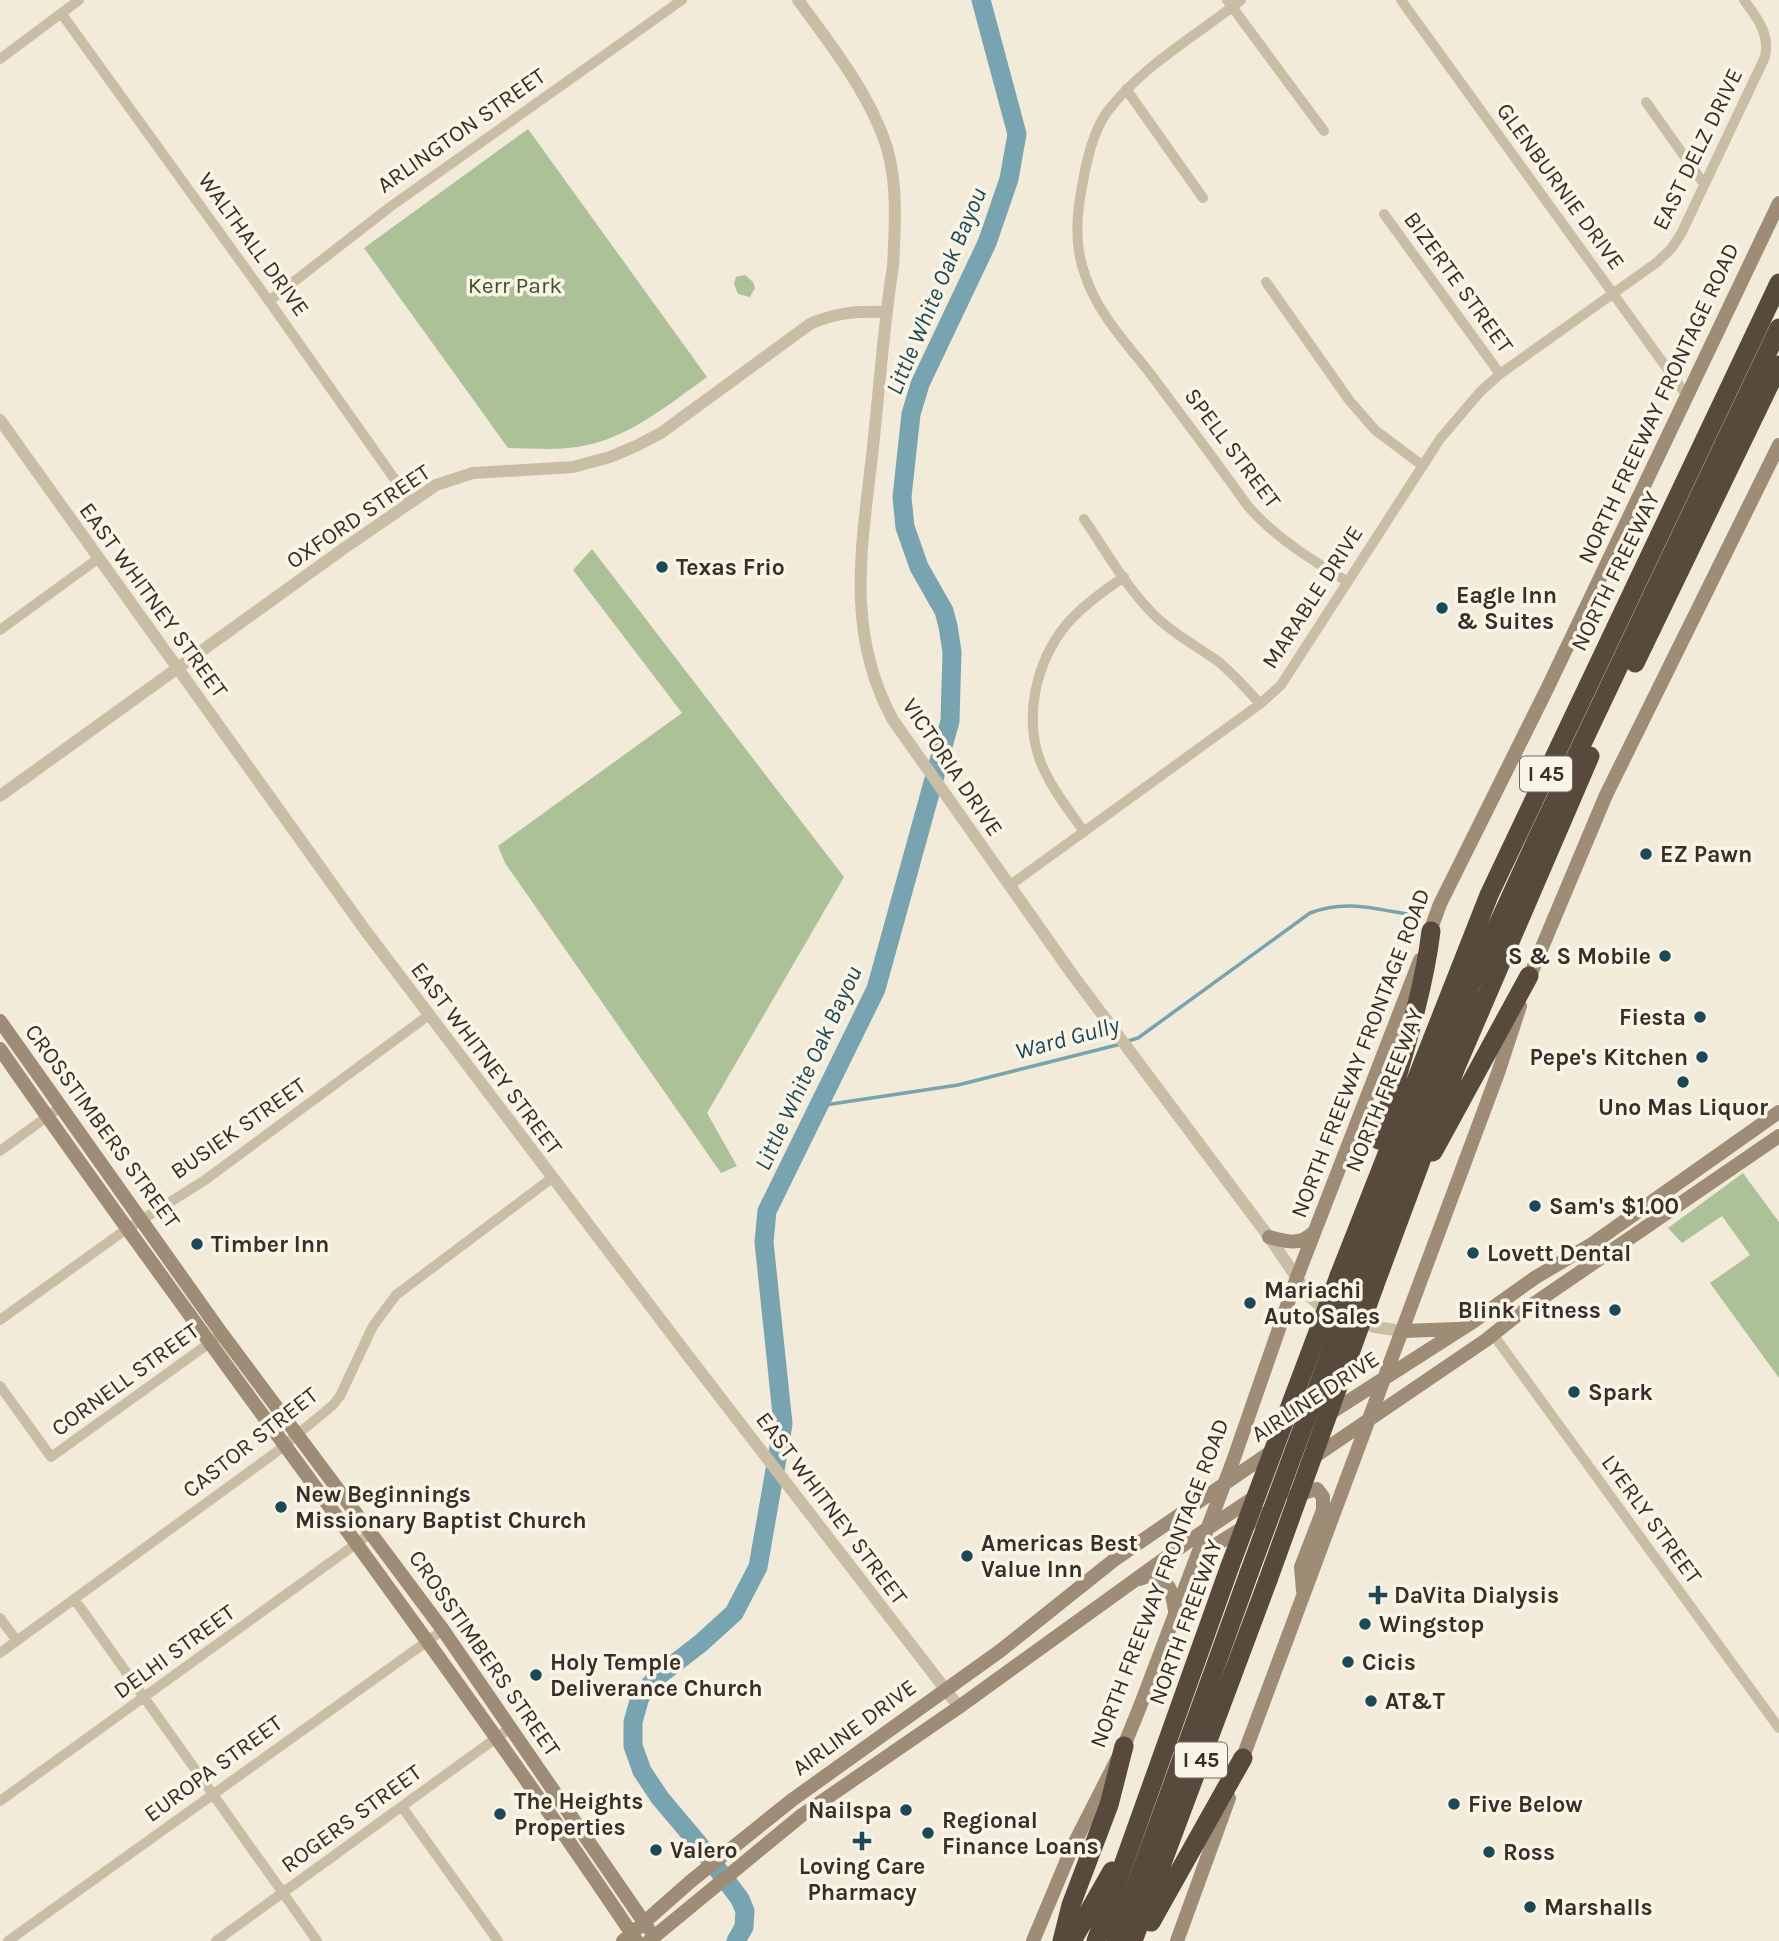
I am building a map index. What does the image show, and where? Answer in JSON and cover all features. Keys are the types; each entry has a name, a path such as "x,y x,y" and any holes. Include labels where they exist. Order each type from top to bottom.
{"highway":[{"name":"NORTH FREEWAY","path":"1357,1281 1354,1233 1489,895 1779,283"},
{"name":"NORTH FREEWAY","path":"1096,1941 1137,1828 1357,1281 1470,986 1779,328"},
{"name":"NORTH FREEWAY","path":"1133,1941 1268,1580 1357,1281 1415,1175 1456,1067 1587,762 1779,365"},
{"path":"1354,1233 1407,1038 1431,931"},
{"path":"1415,1175 1440,1143 1529,976"},
{"name":"NORTH FREEWAY","path":"1116,1941 1239,1569"},
{"path":"1062,1941 1071,1905 1109,1805 1124,1746"},
{"path":"1140,1941 1243,1758"},
{"path":"1072,1941 1137,1828"}],"main road":[{"name":"NORTH FREEWAY FRONTAGE ROAD","path":"1033,1941 1072,1848 1124,1746 1208,1529 1297,1277 1440,904 1547,689 1779,203"},
{"path":"1177,1941 1368,1420 1499,1073 1529,976 1606,795 1779,445"},
{"name":"CROSSTIMBERS STREET","path":"0,1021 59,1108 142,1220 217,1339"},
{"name":"CROSSTIMBERS STREET","path":"0,1049 128,1229 217,1339 290,1440 359,1544 551,1815 630,1938"},
{"name":"AIRLINE DRIVE","path":"630,1938 644,1922 691,1881 792,1800 1022,1634 1114,1560 1225,1482 1609,1232 1779,1112"},
{"name":"AIRLINE DRIVE","path":"653,1939 802,1815 959,1707 1208,1529 1779,1136"},
{"path":"1737,1141 1748,1158"},
{"path":"1269,1237 1284,1241 1306,1240 1315,1231"},
{"path":"1609,1232 1619,1246"},
{"path":"1492,1333 1489,1326 1491,1322 1507,1311 1515,1292"},
{"path":"1413,1304 1416,1314 1424,1323 1441,1329"},
{"path":"1403,1331 1460,1329"},
{"name":"CROSSTIMBERS STREET","path":"290,1440 371,1533 443,1630 565,1804 653,1939"},
{"path":"1194,1565 1217,1544 1280,1504 1301,1492 1317,1489 1323,1497 1324,1510 1301,1567 1303,1596"},
{"path":"1135,1581 1151,1575 1165,1581 1171,1591 1175,1613"},
{"path":"1022,1634 1035,1653"},
{"path":"792,1800 802,1815"},
{"path":"551,1815 565,1804"}],"street":[{"path":"0,59 79,0"},
{"name":"ARLINGTON STREET","path":"269,301 390,206 682,0"},
{"name":"VICTORIA DRIVE","path":"798,0 856,84 873,114 887,149 892,174 895,230 859,599 867,657 878,694 913,750 1009,886 1269,1237 1310,1297 1322,1307 1375,1327 1403,1331"},
{"name":"GLENBURNIE DRIVE","path":"1401,0 1687,396"},
{"name":"EAST DELZ DRIVE","path":"1612,294 1656,263 1671,249 1681,234 1767,48 1766,36 1760,23 1744,0"},
{"path":"1234,2 1325,131"},
{"name":"SPELL STREET","path":"1234,2 1126,89 1105,114 1095,136 1078,202 1079,251 1085,276 1104,311 1262,523 1348,582"},
{"name":"WALTHALL DRIVE","path":"61,13 410,501"},
{"path":"1126,89 1203,198"},
{"path":"1646,102 1704,184"},
{"name":"BIZERTE STREET","path":"1384,214 1500,374"},
{"path":"1266,282 1349,400 1375,430 1423,466"},
{"name":"MARABLE DRIVE","path":"1009,886 1260,704 1280,685 1459,415 1500,374 1612,294"},
{"name":"OXFORD STREET","path":"0,796 436,485 473,473 573,467 610,457 662,433 810,324 830,315 864,311 887,312"},
{"name":"EAST WHITNEY STREET","path":"0,420 429,1016 959,1707"},
{"path":"1084,519 1154,615 1172,631 1218,662 1244,684 1260,704"},
{"path":"0,630 99,558"},
{"path":"1084,832 1041,763 1035,740 1034,696 1041,669 1052,644 1067,624 1101,592 1124,577"},
{"name":"BUSIEK STREET","path":"0,1320 128,1229 205,1180 429,1016"},
{"path":"0,1152 59,1108"},
{"name":"CASTOR STREET","path":"0,1653 318,1419 340,1396 373,1326 396,1296 552,1178"},
{"name":"LYERLY STREET","path":"1492,1333 1779,1728"},
{"name":"CORNELL STREET","path":"0,1386 51,1457 217,1339"},
{"name":"DELHI STREET","path":"0,1801 371,1533"},
{"path":"75,1600 317,1941"},
{"path":"0,1618 17,1641"},
{"name":"EUROPA STREET","path":"8,1941 443,1630"},
{"name":"ROGERS STREET","path":"216,1941 510,1728"},
{"path":"402,1807 498,1941"}],"green space":[{"name":"Kerr Park","path":"528,129 707,377 659,412 625,432 588,445 560,449 508,448 364,248"},
{"path":"745,275 755,288 750,297 738,294 734,284 736,277"},
{"path":"592,549 844,877 707,1113 737,1166 721,1173 505,863 498,846 682,713 573,570"},
{"path":"1743,1173 1779,1222 1779,1378 1710,1283 1750,1255 1722,1216 1682,1243 1668,1228"}],"waterway":[{"name":"Little White Oak Bayou","path":"736,1941 744,1927 745,1911 740,1899 660,1798 642,1771 633,1746 633,1722 640,1697 657,1677 734,1613 758,1567 783,1424 764,1242 767,1211 876,989 950,721 952,652 948,626 944,611 919,567 905,527 902,497 911,414 920,384 987,243 1009,179 1017,134 981,0"},
{"name":"Ward Gully","path":"1128,1041 1138,1038 1310,913 1348,906 1412,915"},
{"name":"Ward Gully","path":"818,1106 958,1085 1121,1044"}],"place":[{"name":"Texas Frio","path":"662,567"},
{"name":"Eagle Inn & Suites","path":"1442,608"},
{"name":"EZ Pawn","path":"1646,854"},
{"name":"S & S Mobile","path":"1665,956"},
{"name":"Fiesta","path":"1700,1017"},
{"name":"Pepe's Kitchen","path":"1702,1057"},
{"name":"Uno Mas Liquor","path":"1683,1082"},
{"name":"Sam's $1.00","path":"1535,1206"},
{"name":"Timber Inn","path":"197,1244"},
{"name":"Lovett Dental","path":"1473,1253"},
{"name":"Mariachi Auto Sales","path":"1250,1303"},
{"name":"Blink Fitness","path":"1615,1310"},
{"name":"Spark","path":"1574,1392"},
{"name":"New Beginnings Missionary Baptist Church","path":"281,1507"},
{"name":"Americas Best Value Inn","path":"967,1556"},
{"name":"DaVita Dialysis","path":"1378,1595"},
{"name":"Wingstop","path":"1365,1624"},
{"name":"Cicis","path":"1348,1662"},
{"name":"Holy Temple Deliverance Church","path":"536,1675"},
{"name":"AT&T","path":"1371,1701"},
{"name":"Five Below","path":"1454,1804"},
{"name":"Nailspa","path":"906,1810"},
{"name":"The Heights Properties","path":"500,1814"},
{"name":"Regional Finance Loans","path":"928,1833"},
{"name":"Loving Care Pharmacy","path":"862,1841"},
{"name":"Valero","path":"656,1850"},
{"name":"Ross","path":"1489,1852"},
{"name":"Marshalls","path":"1530,1907"}]}
